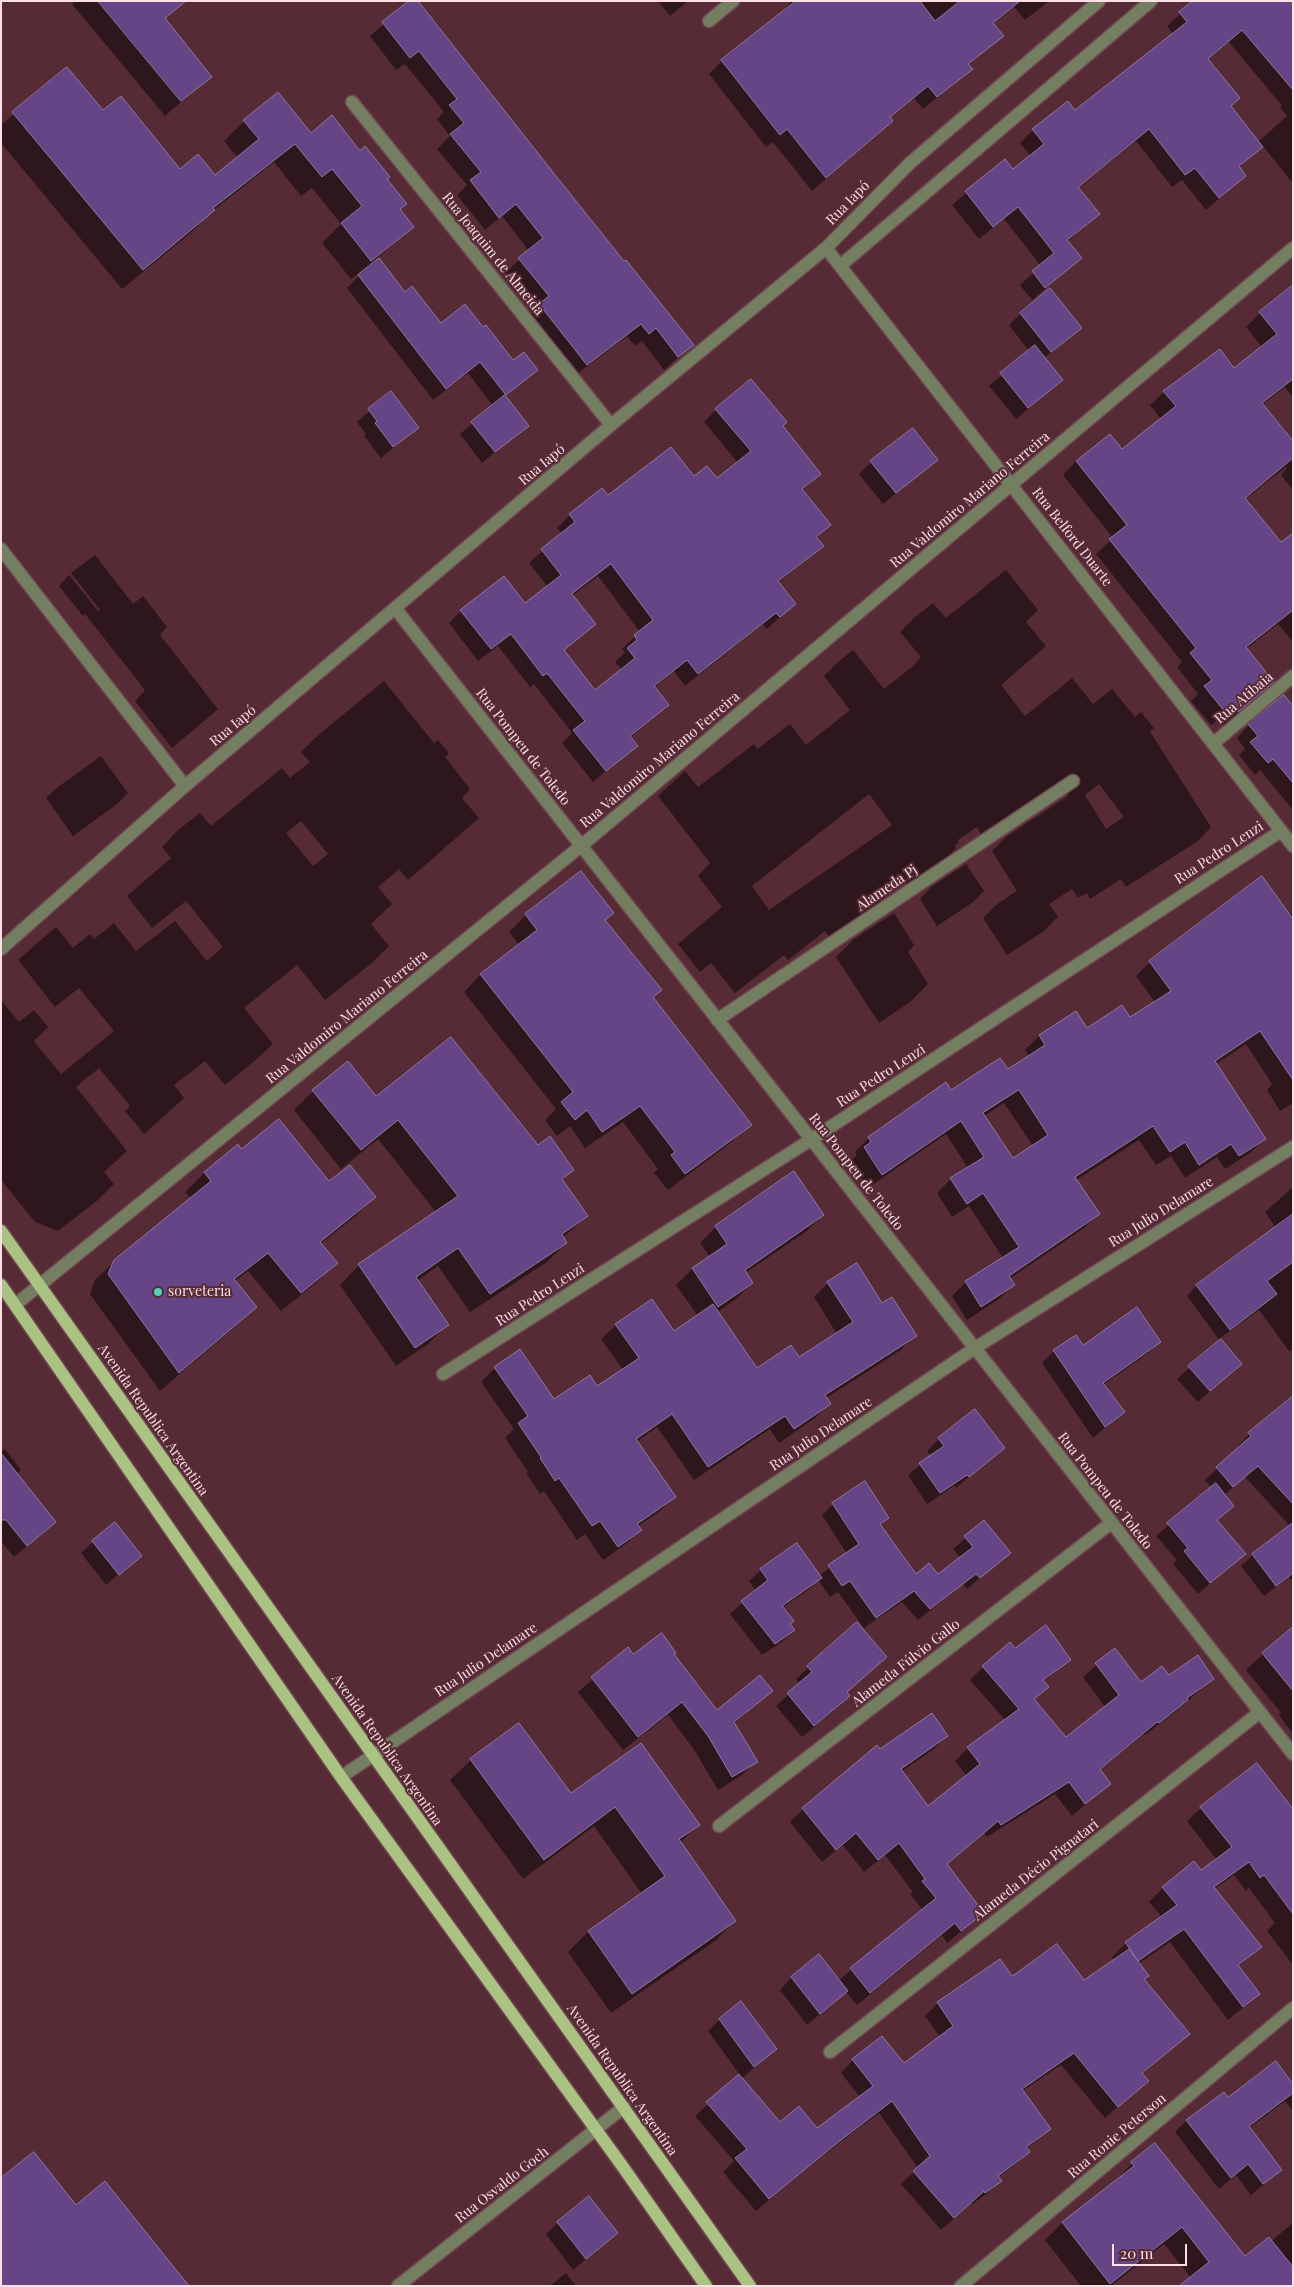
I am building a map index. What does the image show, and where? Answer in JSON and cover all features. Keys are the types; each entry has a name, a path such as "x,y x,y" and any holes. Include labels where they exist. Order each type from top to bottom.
{"main road":[{"name":"Avenida Republica Argentina","path":"1,1231 750,2286"},
{"path":"1,1285 341,1777 706,2286"}],"street":[{"path":"709,21 733,1"},
{"name":"Rua Iapó","path":"1,949 185,786 611,426 826,248 910,163 1100,1"},
{"path":"840,266 1151,1"},
{"name":"Rua Joaquim de Almeida","path":"352,102 611,426"},
{"name":"Rua Belford Duarte","path":"826,248 1293,846"},
{"name":"Rua Valdomiro Mariano Ferreira","path":"15,1305 581,846 1293,248"},
{"path":"1,548 185,786"},
{"name":"Rua Pompeu de Toledo","path":"395,608 1293,1754"},
{"name":"Rua Atibaia","path":"1214,743 1293,676"},
{"name":"Alameda Pj","path":"718,1020 1074,781"},
{"name":"Rua Pedro Lenzi","path":"444,1374 812,1139 1281,831"},
{"name":"Rua Julio Delamare","path":"341,1777 974,1348 1293,1147"},
{"name":"Alameda Fúlvio Gallo","path":"719,1826 1111,1523"},
{"name":"Alameda Décio Pignatari","path":"830,2052 1260,1712"},
{"name":"Rua Ronie Peterson","path":"961,2286 1293,2008"},
{"name":"Rua Osvaldo Goch","path":"398,2286 624,2107"}],"building":[{"path":"98,1 186,1 165,18 212,77 181,101"},
{"path":"409,1 418,1 624,261 626,260 694,345 678,357 656,328 649,334 641,324 587,365 539,304 549,296 518,258 543,238 516,204 499,218 470,180 481,172 450,134 464,123 449,105 457,99 419,51 410,58 382,22"},
{"path":"796,1 920,1 935,21 960,1 1020,1 993,23 1004,36 968,64 973,69 937,97 928,86 890,117 893,121 826,178 787,129 780,135 721,60"},
{"path":"1193,1 1293,1 1293,90 1242,30 1208,59 1240,98 1231,106 1263,147 1239,166 1246,176 1219,198 1195,168 1185,175 1149,129 1078,187 1100,214 1067,240 1082,258 1045,288 1032,271 1054,253 1018,207 993,227 965,191 1005,159 1013,169 1044,144 1032,129 1068,101 1075,110 1187,22 1179,12"},
{"path":"67,67 103,110 121,96 180,169 198,154 215,175 259,139 243,120 278,92 311,133 332,115 360,151 365,146 390,177 387,179 407,204 400,209 414,227 371,261 341,223 362,206 332,169 322,177 295,144 213,208 215,210 143,270 12,112"},
{"path":"379,258 405,292 412,286 441,323 465,304 483,327 486,325 513,360 524,352 538,370 506,395 480,362 446,389 358,275"},
{"path":"1293,285 1293,379 1262,403 1293,441 1293,458 1245,498 1281,542 1293,533 1293,610 1246,647 1274,682 1238,712 1234,706 1225,712 1204,686 1212,680 1190,653 1196,648 1109,539 1127,525 1076,461 1110,434 1122,449 1176,406 1163,391 1220,349 1234,368 1277,334 1259,312"},
{"path":"1050,288 1082,328 1051,352 1020,313"},
{"path":"1035,345 1063,380 1028,408 1000,373"},
{"path":"751,379 787,422 783,426 821,474 802,489 831,525 816,537 824,546 778,581 796,604 780,617 776,613 698,674 687,660 654,686 669,705 630,736 638,746 606,771 573,730 585,721 547,673 543,676 511,634 491,649 460,610 504,576 525,603 561,575 541,549 575,522 569,514 602,488 608,495 671,447 694,476 707,466 717,478 751,451 715,409","holes":["611,564 653,620 634,635 637,640 627,648 635,658 595,690 564,650 596,624 572,594"]},
{"path":"391,391 419,428 393,447 375,423 377,421 368,409"},
{"path":"505,395 529,426 495,452 471,422"},
{"path":"913,428 938,460 896,493 870,461"},
{"path":"1284,695 1293,706 1293,783 1273,759 1268,763 1250,742 1258,736 1248,724"},
{"path":"581,871 614,913 605,920 662,990 653,997 752,1125 685,1174 671,1155 675,1152 640,1106 602,1132 587,1110 575,1120 561,1102 573,1092 480,974 537,930 525,914"},
{"path":"1262,876 1293,919 1293,1080 1260,1031 1215,1061 1266,1139 1239,1156 1231,1144 1199,1165 1185,1142 1170,1152 1153,1126 1075,1177 1100,1214 1009,1276 1015,1285 981,1307 965,1281 1019,1247 983,1193 967,1204 950,1178 984,1157 961,1121 882,1175 864,1147 871,1142 868,1137 946,1082 951,1090 1000,1058 1008,1069 1045,1045 1039,1035 1076,1011 1087,1028 1122,1005 1130,1017 1171,991 1149,961","holes":["1019,1090 1048,1135 1013,1158 983,1113"]},
{"path":"451,1037 538,1145 550,1136 574,1170 562,1179 588,1216 562,1234 567,1243 490,1294 458,1248 416,1277 449,1325 415,1348 358,1264 458,1196 398,1120 361,1150 312,1090 348,1061 376,1096"},
{"path":"279,1119 329,1181 350,1165 376,1197 320,1242 338,1263 301,1293 268,1253 234,1279 257,1307 179,1373 108,1274 114,1260 211,1181 204,1172 238,1144 241,1149"},
{"path":"794,1171 824,1215 745,1270 753,1283 718,1307 692,1268 727,1244 715,1226"},
{"path":"1293,1214 1293,1262 1267,1281 1277,1294 1230,1330 1196,1285"},
{"path":"857,1263 882,1303 892,1297 917,1336 825,1395 831,1404 794,1429 785,1416 708,1467 672,1414 636,1439 676,1497 637,1524 642,1530 618,1547 600,1521 592,1526 559,1478 555,1481 518,1423 528,1416 494,1367 520,1349 554,1399 590,1375 597,1386 639,1358 615,1324 652,1299 674,1331 713,1304 757,1368 791,1345 799,1357 853,1322 827,1282"},
{"path":"1137,1307 1161,1342 1103,1383 1125,1412 1105,1427 1053,1350 1076,1335 1083,1345"},
{"path":"1221,1339 1242,1364 1210,1391 1188,1366"},
{"path":"1293,1396 1293,1504 1258,1466 1233,1487 1216,1467 1251,1436 1248,1433"},
{"path":"975,1409 1005,1448 969,1477 967,1475 940,1493 919,1463 944,1446 938,1438"},
{"path":"1,1453 56,1522 27,1546 6,1520 1,1520"},
{"path":"865,1481 889,1518 880,1524 916,1574 929,1563 938,1574 973,1547 964,1536 984,1520 1011,1553 980,1578 976,1574 930,1609 914,1591 876,1618 850,1581 842,1586 828,1565 859,1544 832,1503"},
{"path":"1216,1483 1234,1506 1217,1520 1246,1554 1210,1583 1184,1551 1188,1548 1167,1523"},
{"path":"115,1522 142,1556 119,1575 92,1541"},
{"path":"1293,1523 1293,1573 1276,1586 1252,1554"},
{"path":"797,1543 822,1578 782,1606 794,1621 790,1624 795,1630 775,1644 741,1601 768,1580 760,1569"},
{"path":"857,1622 887,1657 847,1692 850,1696 814,1726 787,1693 812,1672 807,1666"},
{"path":"1046,1625 1071,1660 1043,1680 1049,1687 1034,1699 1066,1737 1119,1695 1095,1663 1115,1648 1141,1682 1162,1666 1169,1675 1198,1655 1214,1679 1187,1698 1188,1700 1159,1723 1157,1722 1100,1769 1111,1784 1085,1804 1069,1782 1001,1825 998,1821 947,1864 984,1913 961,1931 955,1923 870,1993 850,1968 936,1898 922,1881 925,1879 899,1843 878,1860 856,1833 836,1850 802,1808 877,1745 880,1749 932,1713 948,1736 901,1769 928,1806 980,1764 967,1747 1019,1709 982,1666 1010,1642 1015,1648"},
{"path":"1293,1627 1293,1691 1262,1653"},
{"path":"662,1633 676,1653 674,1654 717,1710 760,1675 773,1691 734,1722 758,1762 732,1777 708,1736 682,1702 638,1737 591,1677 628,1647 633,1654"},
{"path":"519,1723 571,1793 641,1743 700,1825 679,1839 736,1921 632,1994 588,1931 665,1876 615,1807 544,1860 470,1759"},
{"path":"1257,1763 1293,1809 1293,1914 1264,1875 1260,1878 1249,1862 1214,1887 1262,1947 1238,1965 1260,1994 1243,2007 1184,1929 1138,1961 1125,1942 1177,1905 1162,1887 1194,1861 1201,1870 1232,1847 1200,1807"},
{"path":"1057,1944 1084,1980 1129,1949 1149,1976 1144,1979 1190,2034 1142,2073 1149,2081 1118,2107 1074,2053 1022,2089 1051,2129 1026,2147 1030,2152 998,2176 1002,2181 985,2193 984,2191 954,2218 913,2171 930,2156 892,2101 769,2199 735,2158 747,2149 706,2102 739,2074 780,2122 799,2106 817,2128 873,2086 852,2059 882,2036 904,2063 953,2026 937,2002 1000,1959 1012,1976"},
{"path":"819,1954 848,1991 820,2014 791,1977"},
{"path":"741,2001 777,2049 754,2067 719,2019"},
{"path":"1276,2061 1293,2084 1293,2093 1249,2126 1282,2170 1263,2184 1248,2164 1231,2178 1186,2120 1224,2092 1228,2097"},
{"path":"1155,2143 1245,2256 1269,2237 1293,2267 1293,2286 1179,2286 1209,2262 1182,2227 1110,2284 1062,2222 1134,2166 1131,2162"},
{"path":"34,2152 76,2205 105,2181 189,2286 1,2286 1,2178"},
{"path":"589,2196 618,2233 586,2259 557,2222"}],"place":[{"name":"sorveteria","path":"158,1292"}]}
